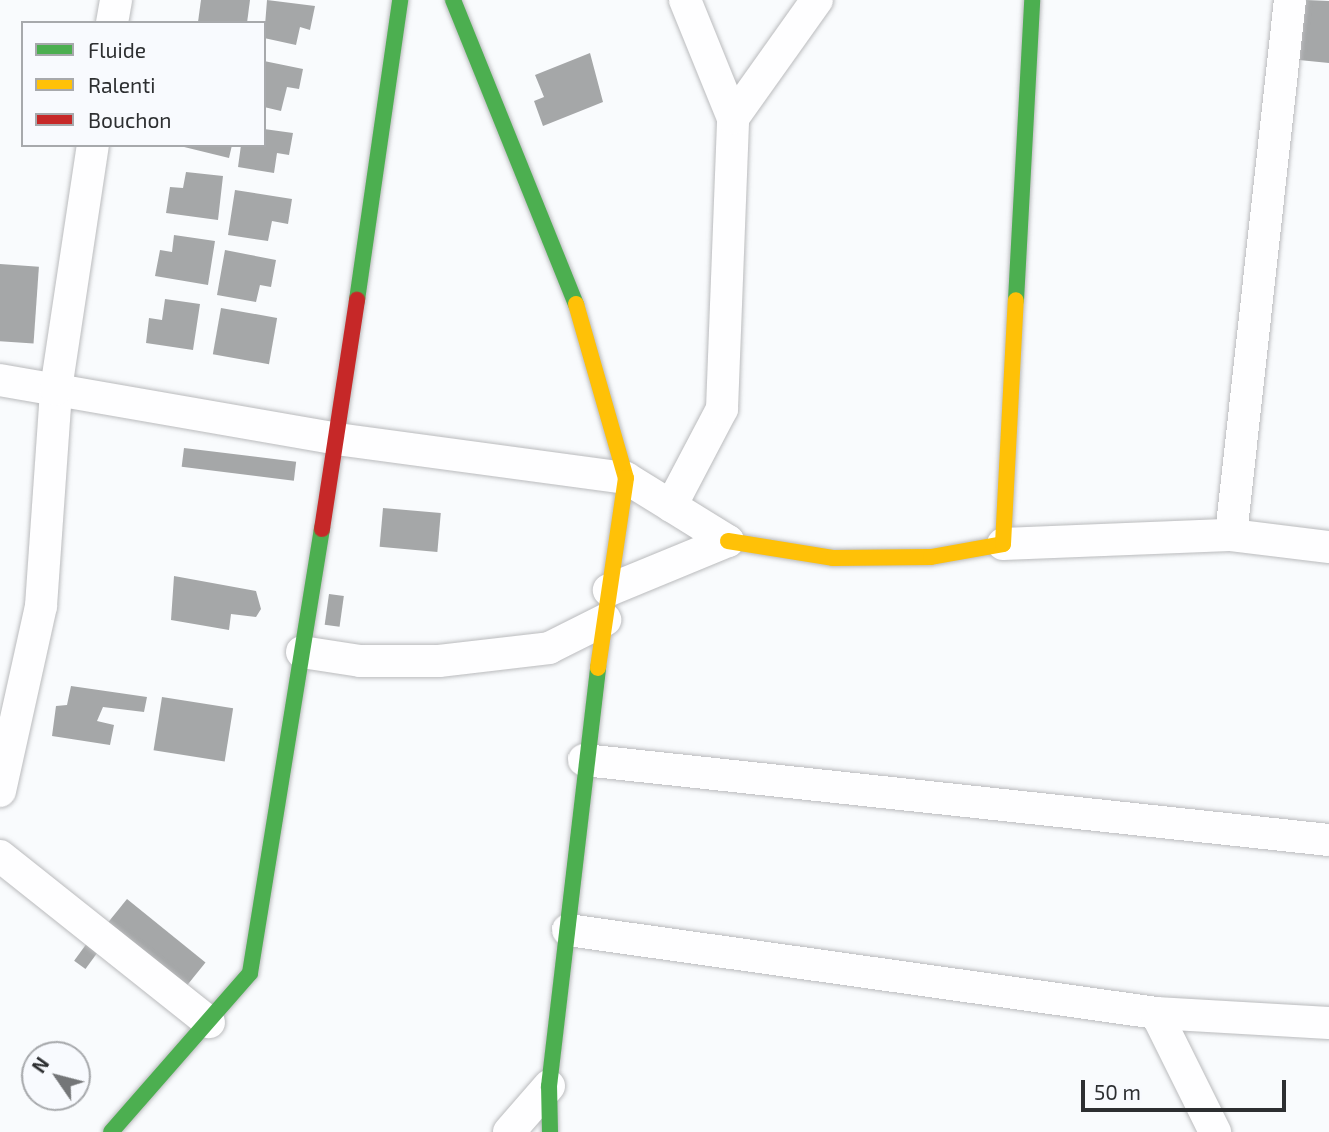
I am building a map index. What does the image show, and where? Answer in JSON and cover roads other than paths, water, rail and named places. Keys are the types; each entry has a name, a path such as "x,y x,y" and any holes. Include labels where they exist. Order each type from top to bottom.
{"street":[{"path":"112,21 116,0"},
{"path":"111,1132 250,974 337,439 400,0"},
{"path":"453,0 579,311 626,478 584,760 568,930 549,1086 550,1132"},
{"path":"671,506 723,409 733,118 685,0"},
{"path":"733,118 817,0"},
{"path":"1003,544 1032,0"},
{"path":"1231,535 1290,0"},
{"path":"0,791 41,606 56,389 93,147"},
{"path":"0,380 337,439 626,478 728,541 833,558 930,557 1003,544 1231,535 1329,547"},
{"path":"302,652 360,661 439,661 549,648 607,605 728,541"},
{"path":"584,760 1329,840"},
{"path":"0,856 209,1022"},
{"path":"568,930 1156,1013 1329,1023"},
{"path":"1156,1013 1215,1132"},
{"path":"509,1132 549,1086"}]}
